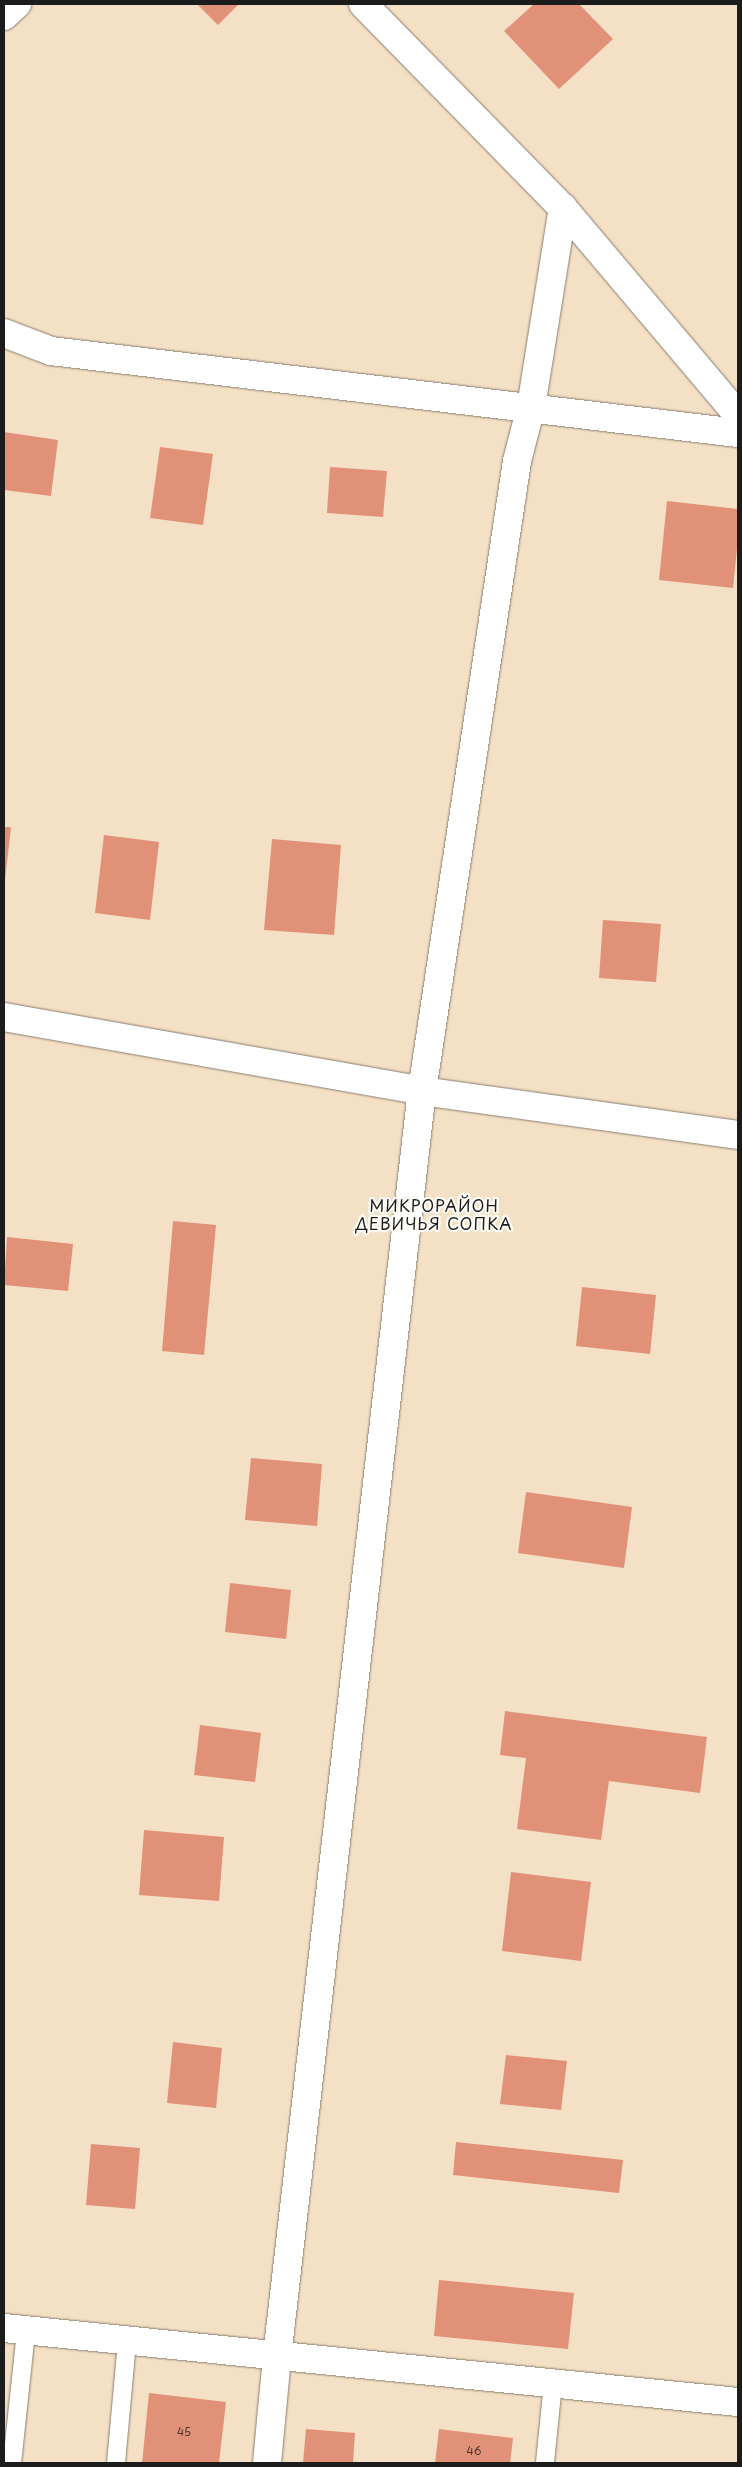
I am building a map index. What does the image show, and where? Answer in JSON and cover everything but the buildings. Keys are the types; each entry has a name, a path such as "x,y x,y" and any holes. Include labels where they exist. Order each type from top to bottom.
{"street":[{"path":"4,16 17,4"},
{"path":"363,4 563,208 738,415"},
{"path":"267,2463 277,2357 422,1091 517,461 531,407 563,208"},
{"path":"4,334 52,351 738,433"},
{"path":"4,1016 422,1091 738,1135"},
{"path":"15,2330 738,2402"}],"lane":[{"path":"12,2463 15,2330"},
{"path":"116,2463 127,2341"},
{"path":"546,2463 553,2383"}],"district":[{"name":"МИКРОРАЙОН ДЕВИЧЬЯ СОПКА","path":"434,1214"}]}
